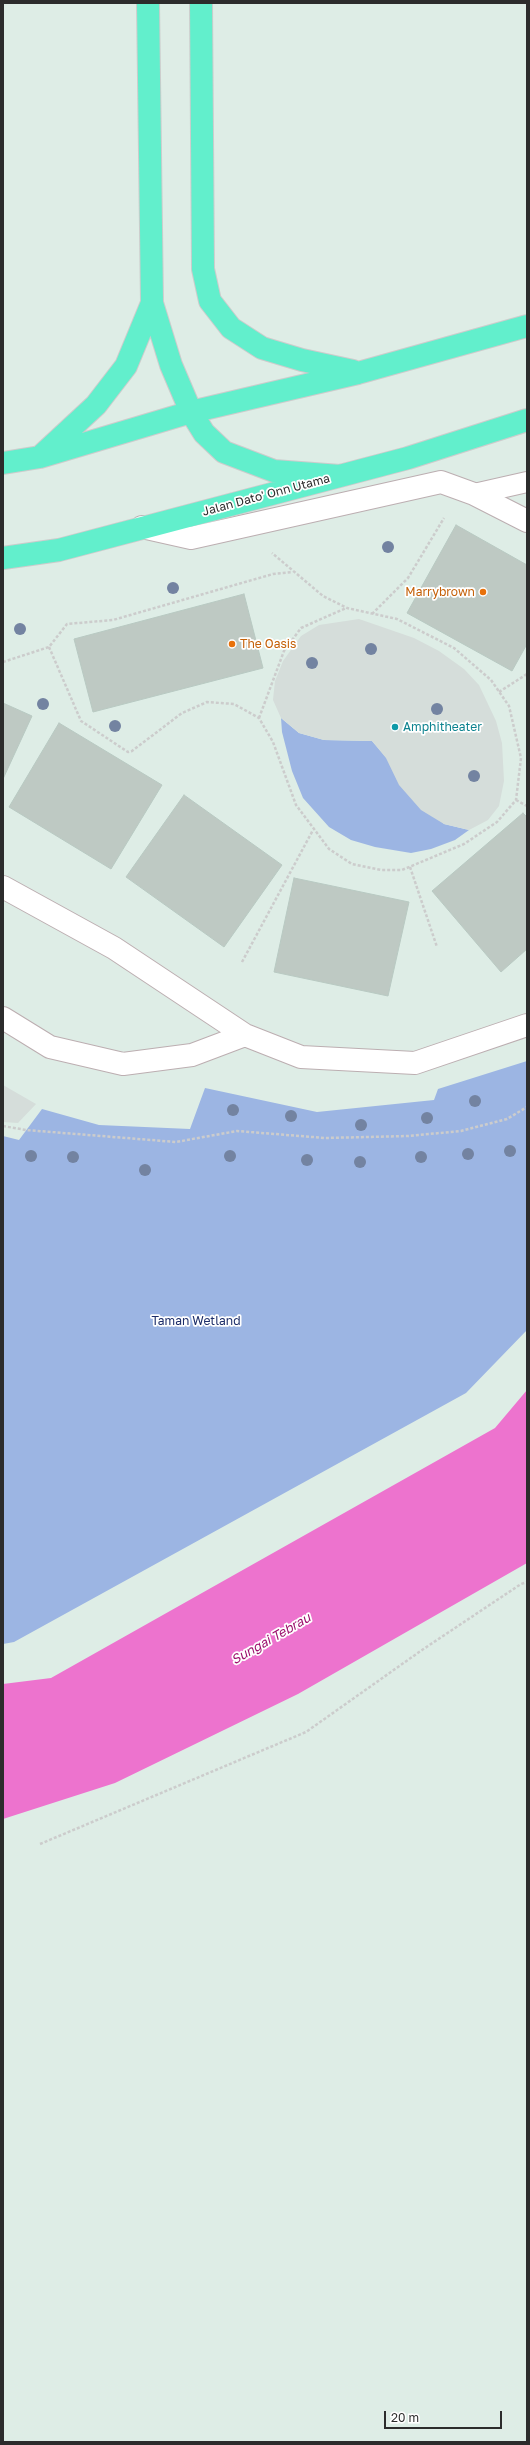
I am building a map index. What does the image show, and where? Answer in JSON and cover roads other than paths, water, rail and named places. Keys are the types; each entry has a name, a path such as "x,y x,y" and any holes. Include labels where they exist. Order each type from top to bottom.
{"main road":[{"path":"148,3 152,303 171,365 191,412 204,433 224,452 243,461 274,471 340,476"},
{"path":"201,3 203,269 210,301 231,328 262,348 302,360 358,372"},
{"path":"40,457 96,405 126,366 152,303"},
{"path":"3,463 40,457 191,412 358,372 527,326"},
{"name":"Jalan Dato' Onn Utama","path":"3,558 59,550 340,476 408,458 527,420"}],"street":[{"path":"142,528 192,538 441,482 474,494 527,521"},
{"path":"3,887 114,948 245,1035 301,1057 415,1063 527,1025"},
{"path":"3,1018 50,1047 123,1064 192,1055 245,1035"}],"lane":[{"path":"474,494 527,482"}],"water":[{"name":"Sungai Tebrau","path":"527,1390 527,1563 298,1694 115,1783 3,1819 3,1684 51,1678 495,1428"}],"place":[{"name":"Marrybrown","path":"483,592"},
{"name":"The Oasis","path":"232,644"},
{"name":"Amphitheater","path":"395,727"}],"park label":[{"name":"Taman Wetland","path":"196,1321"}]}
